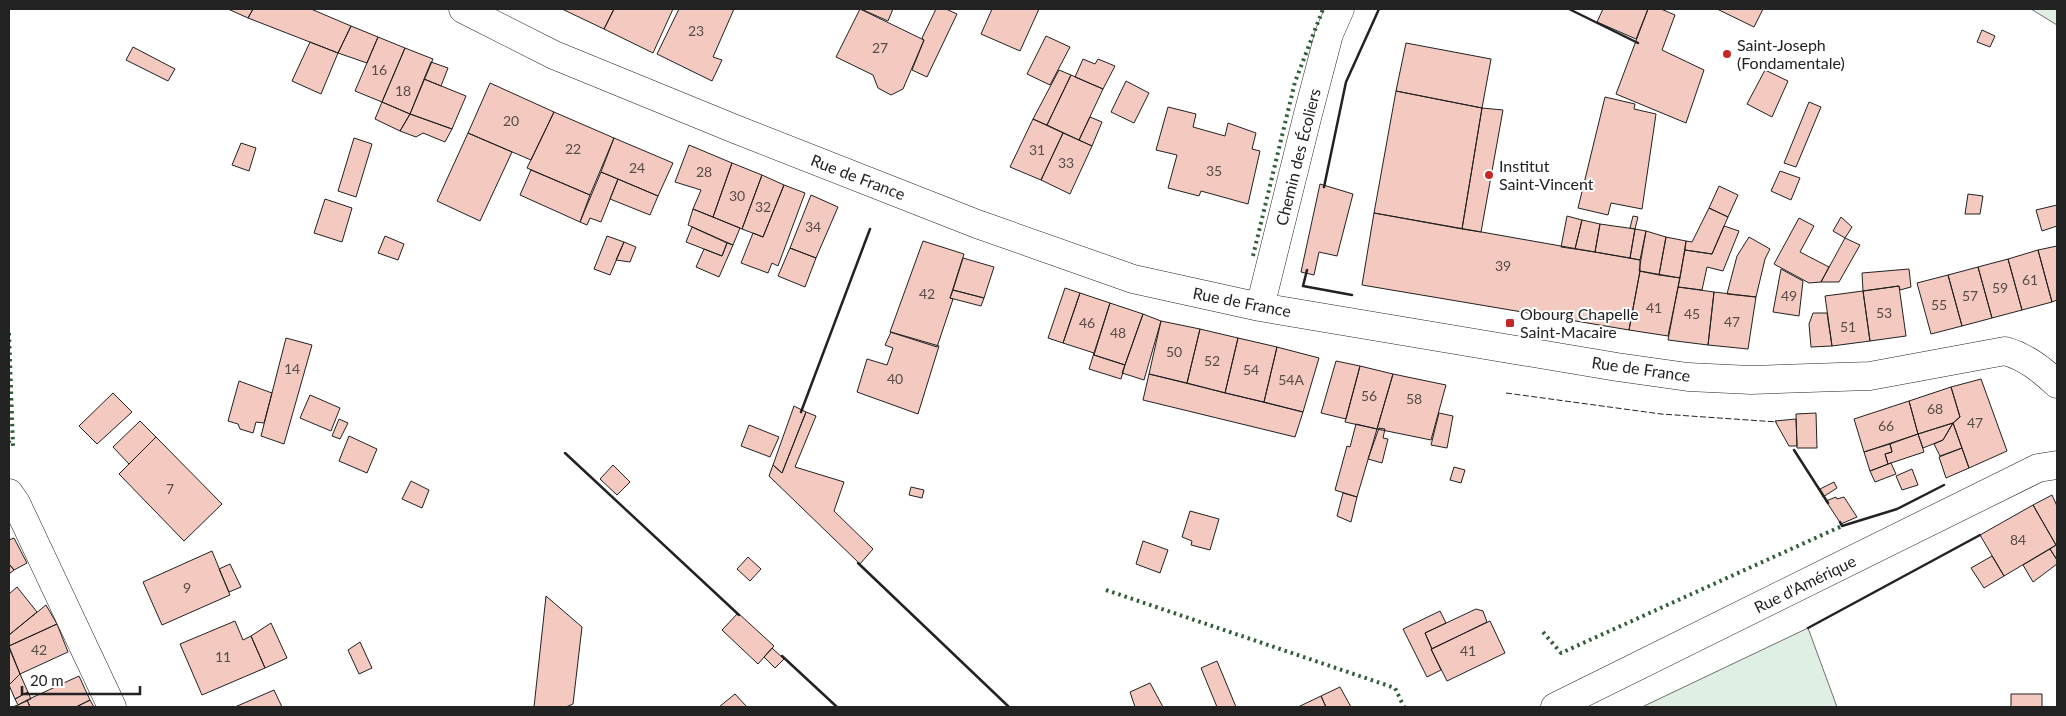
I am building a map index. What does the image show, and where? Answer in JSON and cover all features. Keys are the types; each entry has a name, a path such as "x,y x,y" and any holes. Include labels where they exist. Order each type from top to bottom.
{"street":[{"name":"Rue de France","path":"463,9 554,55 734,129 977,224 1132,279 1260,307 1688,377 1751,380 1870,376 2005,351 2020,355 2037,366 2057,384"},
{"name":"Chemin des Écoliers","path":"1260,307 1329,34 1340,9"},
{"path":"2048,466 2057,444"},
{"name":"Rue d'Amérique","path":"1555,707 2048,466"},
{"path":"9,493 16,503 112,707"}],"green space":[{"path":"2031,9 2057,9 2057,25"},
{"path":"1808,628 1837,707 1642,707"}],"building":[{"path":"228,9 253,9 248,18"},
{"path":"253,9 311,9 351,26 338,53 248,18"},
{"path":"562,9 614,9 604,29"},
{"path":"614,9 673,9 653,53 604,29"},
{"path":"679,9 734,9 713,57 722,60 712,81 657,54"},
{"path":"860,9 924,40 903,89 891,95 878,88 873,75 836,57"},
{"path":"861,9 893,9 888,21"},
{"path":"936,9 946,9 957,14 927,77 912,70 924,40 922,38"},
{"path":"992,9 1039,9 1020,51 981,34"},
{"path":"1603,9 1648,9 1636,39 1597,22"},
{"path":"1648,9 1661,9 1675,15 1662,50 1704,70 1686,123 1616,94"},
{"path":"1717,9 1763,9 1754,27"},
{"path":"351,26 378,37 367,63 338,53"},
{"path":"1982,30 1995,36 1990,47 1977,42"},
{"path":"1046,36 1070,47 1050,85 1027,74"},
{"path":"378,37 405,48 382,102 355,91"},
{"path":"310,42 338,53 321,94 292,81"},
{"path":"1406,43 1491,59 1482,108 1396,91"},
{"path":"133,47 175,69 168,81 126,60"},
{"path":"405,48 433,59 410,114 382,102"},
{"path":"1083,59 1095,64 1098,59 1115,66 1103,89 1075,77"},
{"path":"431,62 448,68 441,86 424,79"},
{"path":"1059,70 1071,75 1047,125 1033,119"},
{"path":"1765,70 1788,81 1772,117 1747,104"},
{"path":"1071,75 1103,89 1079,140 1047,125"},
{"path":"424,79 466,96 452,129 410,114"},
{"path":"1126,81 1149,93 1134,123 1111,112"},
{"path":"490,83 554,112 531,160 468,133"},
{"path":"1396,91 1482,108 1462,229 1374,213"},
{"path":"1605,97 1635,104 1634,109 1656,114 1642,209 1611,203 1608,215 1578,208"},
{"path":"382,102 410,114 400,131 375,119"},
{"path":"1809,102 1821,107 1796,167 1784,163"},
{"path":"1168,107 1196,114 1193,127 1225,136 1228,123 1256,133 1252,149 1260,151 1248,204 1201,191 1199,196 1168,188 1177,155 1156,150"},
{"path":"1482,108 1503,110 1481,232 1462,229"},
{"path":"554,112 614,138 590,195 527,168"},
{"path":"410,114 452,129 445,142 423,133 416,137 400,131"},
{"path":"1090,117 1102,122 1092,146 1079,140"},
{"path":"1033,119 1063,133 1041,180 1010,167"},
{"path":"468,133 512,152 480,221 437,201"},
{"path":"1063,133 1092,146 1070,194 1041,180"},
{"path":"354,138 372,144 356,197 338,191"},
{"path":"614,138 673,163 658,196 601,172"},
{"path":"241,143 256,148 249,171 232,165"},
{"path":"689,145 732,163 713,217 693,209 701,190 675,182"},
{"path":"732,163 762,175 742,229 713,217"},
{"path":"531,170 590,195 580,222 520,195"},
{"path":"1780,171 1800,178 1791,200 1771,191"},
{"path":"601,172 618,179 601,222 590,218 587,225 580,222"},
{"path":"762,175 784,185 763,237 742,229"},
{"path":"618,179 658,196 650,215 610,199"},
{"path":"1320,184 1353,194 1337,256 1319,252 1314,275 1301,272"},
{"path":"784,185 805,193 778,266 772,263 768,273 741,263 753,233 763,237"},
{"path":"1719,186 1738,195 1728,217 1709,208"},
{"path":"1968,194 1983,196 1980,214 1965,214"},
{"path":"811,195 838,207 816,258 790,248"},
{"path":"325,199 352,208 342,242 314,233"},
{"path":"2057,205 2057,226 2042,231 2036,210"},
{"path":"1709,208 1728,217 1712,254 1685,250 1686,241 1692,242"},
{"path":"693,209 740,228 733,245 688,225"},
{"path":"1374,213 1640,260 1640,271 1629,330 1362,285"},
{"path":"1567,216 1582,220 1575,249 1561,247"},
{"path":"1633,216 1638,217 1635,229 1630,228"},
{"path":"1841,217 1852,227 1845,238 1833,231"},
{"path":"1799,218 1814,226 1800,252 1829,267 1821,282 1809,283 1774,264"},
{"path":"1582,220 1600,224 1595,252 1575,249"},
{"path":"1600,224 1635,229 1630,258 1595,252"},
{"path":"1724,226 1739,231 1723,271 1707,267 1702,290 1678,287 1685,250 1712,254"},
{"path":"692,227 727,243 722,256 686,242"},
{"path":"1635,229 1646,231 1640,260 1630,258"},
{"path":"1646,231 1666,237 1659,275 1639,271"},
{"path":"385,236 404,244 398,260 378,253"},
{"path":"607,236 624,242 610,275 594,269"},
{"path":"1666,237 1686,241 1680,278 1659,275"},
{"path":"1749,237 1770,249 1765,259 1756,297 1727,294 1737,256"},
{"path":"1845,238 1860,245 1839,282 1821,282"},
{"path":"923,241 964,254 950,298 953,299 937,347 890,332"},
{"path":"624,242 636,247 630,262 616,260"},
{"path":"727,243 733,245 719,277 696,267 704,249 722,256"},
{"path":"2057,246 2057,300 2052,302 2038,250"},
{"path":"790,248 816,258 805,287 778,276"},
{"path":"2038,250 2052,302 2022,310 2008,259"},
{"path":"963,258 994,267 984,298 953,290"},
{"path":"2008,259 2022,310 1992,318 1978,267"},
{"path":"1978,267 1992,318 1962,326 1948,275"},
{"path":"1781,269 1803,281 1799,316 1773,312"},
{"path":"1909,269 1911,287 1900,290 1899,286 1863,291 1862,273"},
{"path":"1640,271 1680,278 1668,336 1629,330"},
{"path":"1948,275 1962,326 1931,334 1917,283"},
{"path":"1899,286 1906,336 1870,341 1863,291"},
{"path":"1678,287 1714,292 1708,345 1668,340"},
{"path":"1065,288 1080,293 1063,343 1048,338"},
{"path":"953,290 984,298 981,306 950,298"},
{"path":"1863,291 1870,341 1832,346 1825,296"},
{"path":"1714,292 1756,297 1748,349 1708,345"},
{"path":"1080,293 1110,303 1094,353 1063,343"},
{"path":"1110,303 1143,314 1125,365 1094,355"},
{"path":"1813,313 1827,313 1832,346 1811,347 1809,324"},
{"path":"1143,314 1161,321 1144,380 1122,373"},
{"path":"1161,321 1200,329 1187,383 1149,374"},
{"path":"1200,329 1238,338 1225,393 1187,383"},
{"path":"891,332 939,346 918,414 857,392 867,359 887,365 893,348 885,345"},
{"path":"286,338 312,345 284,444 261,436"},
{"path":"1238,338 1277,347 1264,402 1225,393"},
{"path":"1277,347 1319,358 1303,412 1264,402"},
{"path":"1094,353 1094,355 1125,365 1121,379 1089,369"},
{"path":"1336,361 1360,366 1346,419 1321,413"},
{"path":"1360,366 1393,374 1377,429 1345,422"},
{"path":"1149,374 1303,412 1295,437 1143,400"},
{"path":"1393,374 1446,385 1431,440 1377,429"},
{"path":"1981,379 2007,451 1969,468 1953,423 1960,417 1951,387"},
{"path":"239,381 272,393 264,423 256,422 253,433 240,429 238,424 228,421"},
{"path":"1951,387 1960,417 1953,423 1918,434 1909,401"},
{"path":"113,393 132,412 97,444 79,426"},
{"path":"310,395 340,408 331,431 300,418"},
{"path":"1909,401 1918,434 1864,452 1854,419"},
{"path":"794,406 806,412 782,473 773,465"},
{"path":"806,412 816,416 795,467 844,482 834,511 873,549 860,564 769,476 773,465 782,473"},
{"path":"1439,413 1453,416 1447,448 1431,445"},
{"path":"1816,413 1817,448 1797,448 1796,414"},
{"path":"339,419 348,423 340,439 332,436"},
{"path":"1796,419 1797,446 1789,446 1775,421"},
{"path":"140,421 156,437 129,464 113,447"},
{"path":"1953,423 1962,448 1940,456 1934,444 1943,440"},
{"path":"1953,423 1943,440 1923,448 1918,434"},
{"path":"1356,424 1377,429 1357,497 1335,490 1347,446 1350,447"},
{"path":"749,425 779,437 770,457 741,446"},
{"path":"1379,428 1385,429 1383,438 1388,439 1382,463 1368,459"},
{"path":"1918,434 1924,452 1888,464 1885,454 1892,452 1890,444"},
{"path":"349,436 377,449 367,473 339,461"},
{"path":"156,437 222,504 184,541 119,474"},
{"path":"1890,444 1892,452 1885,454 1888,464 1870,471 1864,452"},
{"path":"1962,448 1969,468 1946,478 1939,457"},
{"path":"1891,463 1896,474 1875,482 1870,471"},
{"path":"613,465 630,482 617,495 600,479"},
{"path":"1454,467 1465,470 1461,483 1450,480"},
{"path":"1912,469 1918,485 1902,490 1896,476"},
{"path":"411,481 429,490 422,508 402,499"},
{"path":"1834,482 1837,488 1823,497 1820,489"},
{"path":"911,487 924,490 922,498 909,495"},
{"path":"1343,493 1357,497 1351,522 1337,516"},
{"path":"2052,495 2057,506 2057,560 2050,549 2056,545 2033,505"},
{"path":"1836,497 1837,499 1844,497 1857,517 1841,524 1826,501"},
{"path":"2033,505 2056,545 2004,576 1980,535"},
{"path":"1190,511 1219,519 1210,550 1191,545 1192,541 1182,537"},
{"path":"14,538 27,563 14,570 9,564 9,540"},
{"path":"1143,541 1168,550 1160,573 1136,564"},
{"path":"2050,549 2057,560 2057,564 2033,582 2023,565"},
{"path":"212,551 230,595 162,625 143,582"},
{"path":"1992,556 2004,576 1984,588 1971,568"},
{"path":"748,557 761,569 750,581 737,569"},
{"path":"9,564 14,570 9,574"},
{"path":"230,564 241,587 229,592 219,569"},
{"path":"17,587 37,612 9,635 9,594"},
{"path":"546,596 582,627 573,704 566,707 534,707"},
{"path":"46,605 57,624 9,646 9,635"},
{"path":"1476,609 1483,611 1487,622 1432,649 1425,633"},
{"path":"1440,611 1446,623 1425,633 1441,670 1427,677 1403,629"},
{"path":"738,613 774,646 758,664 722,630"},
{"path":"235,621 243,640 251,636 265,668 202,695 180,644"},
{"path":"1490,621 1505,653 1447,681 1431,649"},
{"path":"271,623 287,658 265,668 251,636"},
{"path":"57,624 68,652 20,674 9,646"},
{"path":"360,642 372,668 359,674 348,650"},
{"path":"9,648 20,674 9,685"},
{"path":"772,648 784,659 775,668 764,657"},
{"path":"1217,661 1236,707 1217,707 1201,668"},
{"path":"20,674 28,692 15,699 9,685"},
{"path":"79,676 90,700 76,707 30,707 27,700"},
{"path":"1150,683 1163,707 1135,707 1130,692"},
{"path":"1340,687 1351,707 1326,707 1321,696"},
{"path":"274,690 282,707 235,707"},
{"path":"28,692 31,699 18,705 15,699"},
{"path":"735,694 747,707 719,707"},
{"path":"2011,694 2042,694 2042,707 2011,707"},
{"path":"1321,696 1326,707 1298,707"},
{"path":"27,700 30,707 12,707 18,705"},
{"path":"90,700 94,707 76,707"}],"hedge":[{"path":"1253,256 1295,82 1323,9"},
{"path":"9,333 13,446 9,442"},
{"path":"1543,632 1561,653 1842,526"},
{"path":"1106,590 1395,688 1404,707"}],"fence":[{"path":"1506,393 1661,414 1777,422"}],"wall":[{"path":"1324,187 1346,82 1379,9"},
{"path":"1569,9 1638,43"},
{"path":"801,412 870,229"},
{"path":"1307,270 1303,286 1352,295"},
{"path":"1794,450 1828,503"},
{"path":"565,453 739,615"},
{"path":"1840,522 1842,526 1897,509 1944,485"},
{"path":"1808,628 1980,535"},
{"path":"858,563 1009,707"},
{"path":"782,656 837,707"}],"place":[{"name":"Saint-Joseph (Fondamentale)","path":"1727,54"},
{"name":"Institut Saint-Vincent","path":"1489,175"},
{"name":"Obourg Chapelle Saint-Macaire","path":"1510,323"}]}
